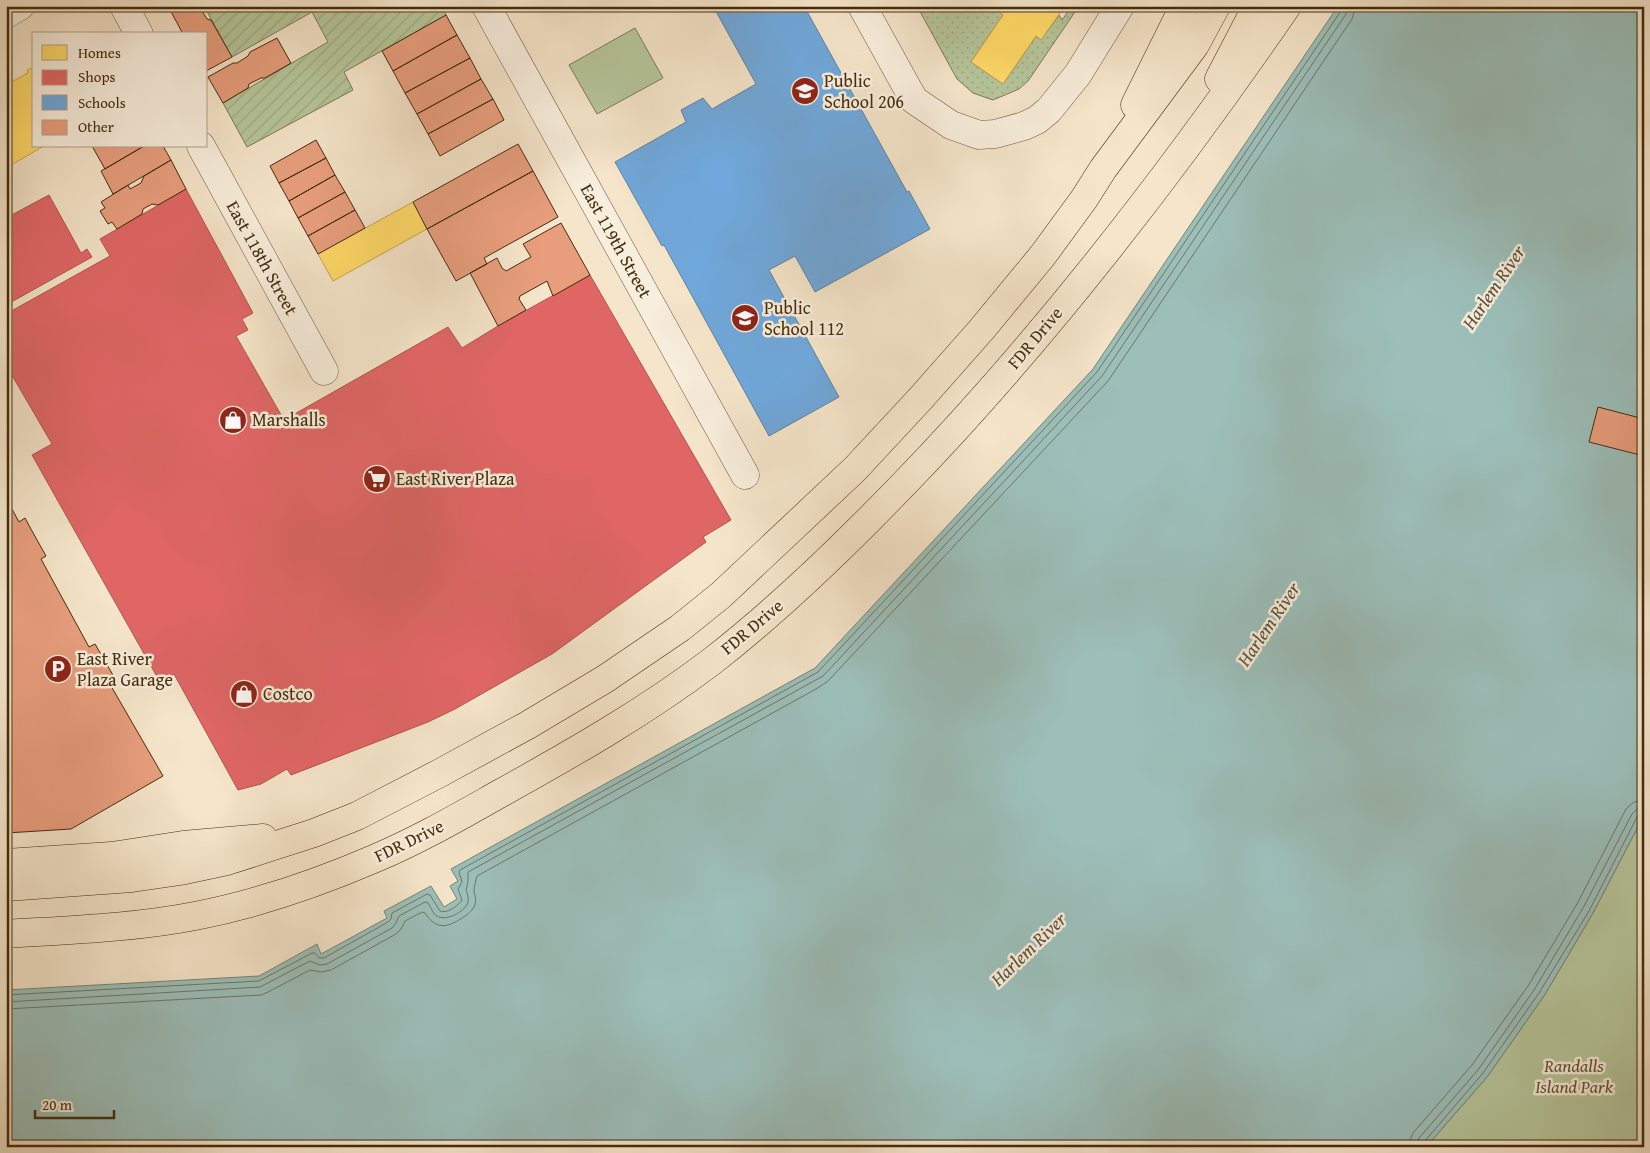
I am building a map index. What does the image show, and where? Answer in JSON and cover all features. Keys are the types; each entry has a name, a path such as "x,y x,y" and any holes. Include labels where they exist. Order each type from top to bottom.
{"highway":[{"path":"1103,169 1184,6"},
{"path":"6,887 132,878 180,870 227,861 314,833 373,807 440,773 536,720 604,679 680,628 721,595 855,469 982,329 1043,255 1084,200 1103,169 1194,45 1216,6"},
{"path":"1175,162 1257,6"},
{"name":"FDR Drive","path":"6,934 99,928 195,916 287,892 379,857 552,764 633,717 711,661 783,602 875,514 985,397 1091,270 1175,162 1228,92 1287,6"},
{"path":"6,863 112,856 183,845 314,833"}],"street":[{"path":"6,14 20,6"},
{"path":"124,6 138,32"},
{"name":"East 119th Street","path":"486,6 745,475"},
{"path":"862,6 914,100 951,125 979,134 995,134 1024,126 1037,120 1049,110 1078,74 1120,6"},
{"name":"East 118th Street","path":"202,148 324,371"}],"green space":[{"path":"204,6 442,6 446,15 344,72 353,90 247,147 223,103 328,42 312,12 232,57"},
{"path":"917,6 1001,6 998,11 1003,15 971,62 1003,84 1036,36 1041,40 1059,15 1062,20 1072,6 1079,6 1028,81 1019,89 993,100 973,93 957,79"},
{"path":"635,28 663,78 597,114 569,65"},
{"name":"Randalls Island Park","path":"1644,815 1644,1147 1426,1147 1487,1077 1544,996 1593,913"}],"water":[{"name":"Harlem River","path":"1338,6 1644,6 1644,815 1593,913 1544,996 1487,1077 1426,1147 6,1147 6,990 259,976 317,944 321,954 387,918 384,911 431,886 444,907 457,899 450,886 458,881 451,869 815,668 1093,369"}],"building: Homes":[{"path":"1001,6 1065,6 1041,40 1036,36 1003,84 971,62 1003,15 998,11"},
{"path":"32,68 32,148 41,148 6,168 6,85 28,73 27,70"},
{"path":"413,202 427,229 333,281 318,254"}],"building: Shops":[{"name":"East River Plaza","path":"186,189 253,313 242,319 248,330 236,336 284,420 448,327 462,348 590,275 731,520 703,537 706,542 552,654 455,709 428,722 291,775 287,769 261,784 238,790 174,674 160,682 32,455 52,444 6,365 6,314 110,256 100,239"},
{"path":"49,195 81,253 87,249 92,257 6,305 6,218"}],"building: Schools":[{"path":"713,6 804,6 907,192 909,191 930,229 815,292 795,256 769,270 839,397 769,436 664,245 662,246 615,162 686,122 681,110 703,98 712,109 756,84"}],"building: Other":[{"path":"168,6 203,6 202,11 207,19 211,20 232,57 208,70 208,32 182,32"},
{"path":"446,15 457,35 393,71 382,51"},
{"path":"457,35 470,58 405,93 393,71"},
{"path":"277,38 291,63 265,78 249,84 248,88 223,103 208,77 233,63 237,63 248,56 250,52"},
{"path":"470,58 481,79 417,114 405,93"},
{"path":"481,79 493,99 428,134 417,114"},
{"path":"493,99 504,120 440,156 428,134"},
{"path":"316,140 326,158 279,183 270,166"},
{"path":"518,144 533,171 427,229 413,202"},
{"path":"93,148 141,148 105,169"},
{"path":"141,148 164,148 171,160 113,194 101,171"},
{"path":"326,158 335,175 289,201 279,183"},
{"path":"171,160 186,189 158,205 152,204 143,209 142,214 117,229 112,222 108,224 100,211 105,208 101,202 128,185 130,189 141,183 144,176"},
{"path":"533,171 558,217 484,258 487,264 456,281 427,229"},
{"path":"335,175 345,192 298,218 289,201"},
{"path":"345,192 355,210 308,236 298,218"},
{"path":"355,210 365,228 318,254 308,236"},
{"path":"561,223 590,275 553,296 547,281 520,296 519,299 526,310 498,326 470,273 497,258 502,268 506,271 531,257 523,244"},
{"path":"1598,407 1644,419 1644,456 1589,442"},
{"name":"East River Plaza Garage","path":"6,498 19,522 25,518 46,556 41,559 89,647 95,644 117,682 111,686 163,776 71,829 6,833"}],"place":[{"name":"Public School 206","path":"805,91"},
{"name":"Public School 112","path":"745,318"},
{"name":"Marshalls","path":"233,420"},
{"name":"East River Plaza","path":"377,479"},
{"name":"East River Plaza Garage","path":"58,669"},
{"name":"Costco","path":"244,694"}]}
